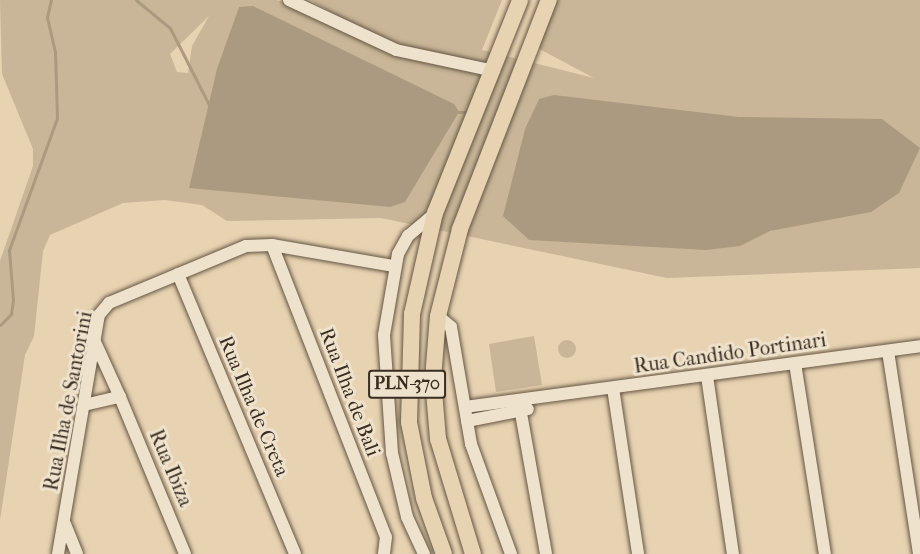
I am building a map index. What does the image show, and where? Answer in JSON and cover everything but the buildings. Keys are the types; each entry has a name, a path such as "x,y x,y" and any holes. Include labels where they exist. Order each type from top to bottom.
{"main road":[{"name":"PLN-370","path":"444,554 415,459 407,387 412,314 435,213 494,71 520,0"},
{"name":"PLN-370","path":"473,554 438,439 433,379 438,316 460,229 549,0"}],"street":[{"path":"289,0 396,50 494,71"},
{"path":"424,554 404,506 387,422 384,335 394,266 408,236 435,213"},
{"name":"Rua Ilha de Santorini","path":"58,554 65,524 99,315 109,303 246,246 272,245 394,266"},
{"name":"Rua Ilha de Bali","path":"272,245 386,537 384,554"},
{"name":"Rua Ilha de Creta","path":"178,274 295,554"},
{"path":"438,316 451,327 467,420 481,480 511,554"},
{"name":"Rua Ibiza","path":"94,340 185,554"},
{"name":"Rua Candido Portinari","path":"467,420 546,399 613,388 920,346"},
{"path":"888,351 919,554"},
{"path":"795,363 825,554"},
{"path":"707,376 734,554"},
{"path":"613,388 638,554"},
{"path":"84,405 120,397"},
{"name":"Rua Candido Portinari","path":"465,407 520,407"},
{"path":"520,407 546,554"},
{"path":"65,524 77,554"}],"shaded area":[{"path":"0,0 276,0 334,14 311,0 502,0 482,50 594,78 532,45 549,0 920,0 920,268 667,278 381,218 227,221 202,205 165,200 123,203 50,235 43,251 34,336 25,355 0,520 0,261 33,166 33,149 2,74","holes":["209,16 192,46 188,73 177,72 170,54"]},
{"path":"253,6 454,104 459,112 405,202 390,207 189,188 217,69 239,7"},
{"path":"554,95 739,117 882,119 920,148 899,193 871,212 770,231 740,246 706,250 529,240 503,216 525,129 539,99"},
{"path":"534,336 542,385 496,392 489,344"},
{"path":"563,340 571,340 576,345 574,356 563,358 558,353 558,345"}],"waterway":[{"path":"0,325 11,314 13,300 9,250 57,118 55,52 47,17 51,0"},
{"path":"136,0 170,28 209,105"},
{"path":"455,112 465,112"}]}
